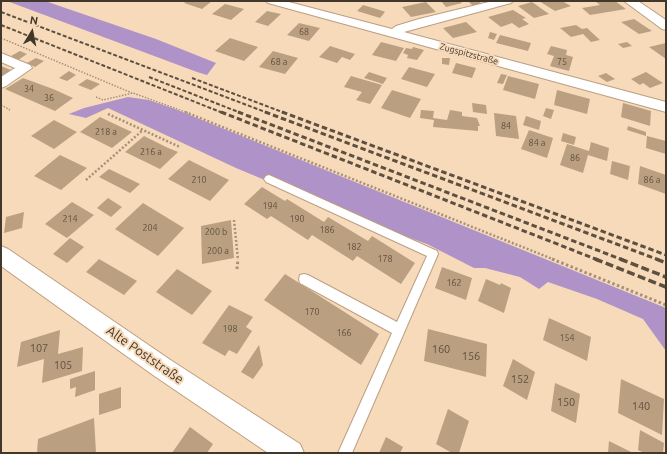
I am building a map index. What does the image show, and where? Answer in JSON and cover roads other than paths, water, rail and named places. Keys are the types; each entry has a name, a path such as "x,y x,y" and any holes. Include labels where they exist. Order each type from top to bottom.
{"street":[{"name":"Zugspitzstraße","path":"272,1 666,107"},
{"path":"395,34 400,29 423,22 507,1"},
{"path":"630,1 666,26"},
{"path":"1,57 25,68 1,83"},
{"name":"Alte Poststraße","path":"3,263 286,451"}],"lane":[{"path":"269,179 433,254 345,453"},
{"path":"304,279 399,330"}],"railway":[{"path":"1,12 268,113"},
{"path":"1,25 223,113"},
{"path":"149,77 241,113"},
{"path":"192,78 285,113"},
{"path":"221,112 598,260"},
{"path":"238,112 623,260"},
{"path":"265,112 659,260"},
{"path":"282,112 666,255"},
{"path":"595,259 666,287"},
{"path":"620,259 666,277"},
{"path":"656,259 666,263"}]}
